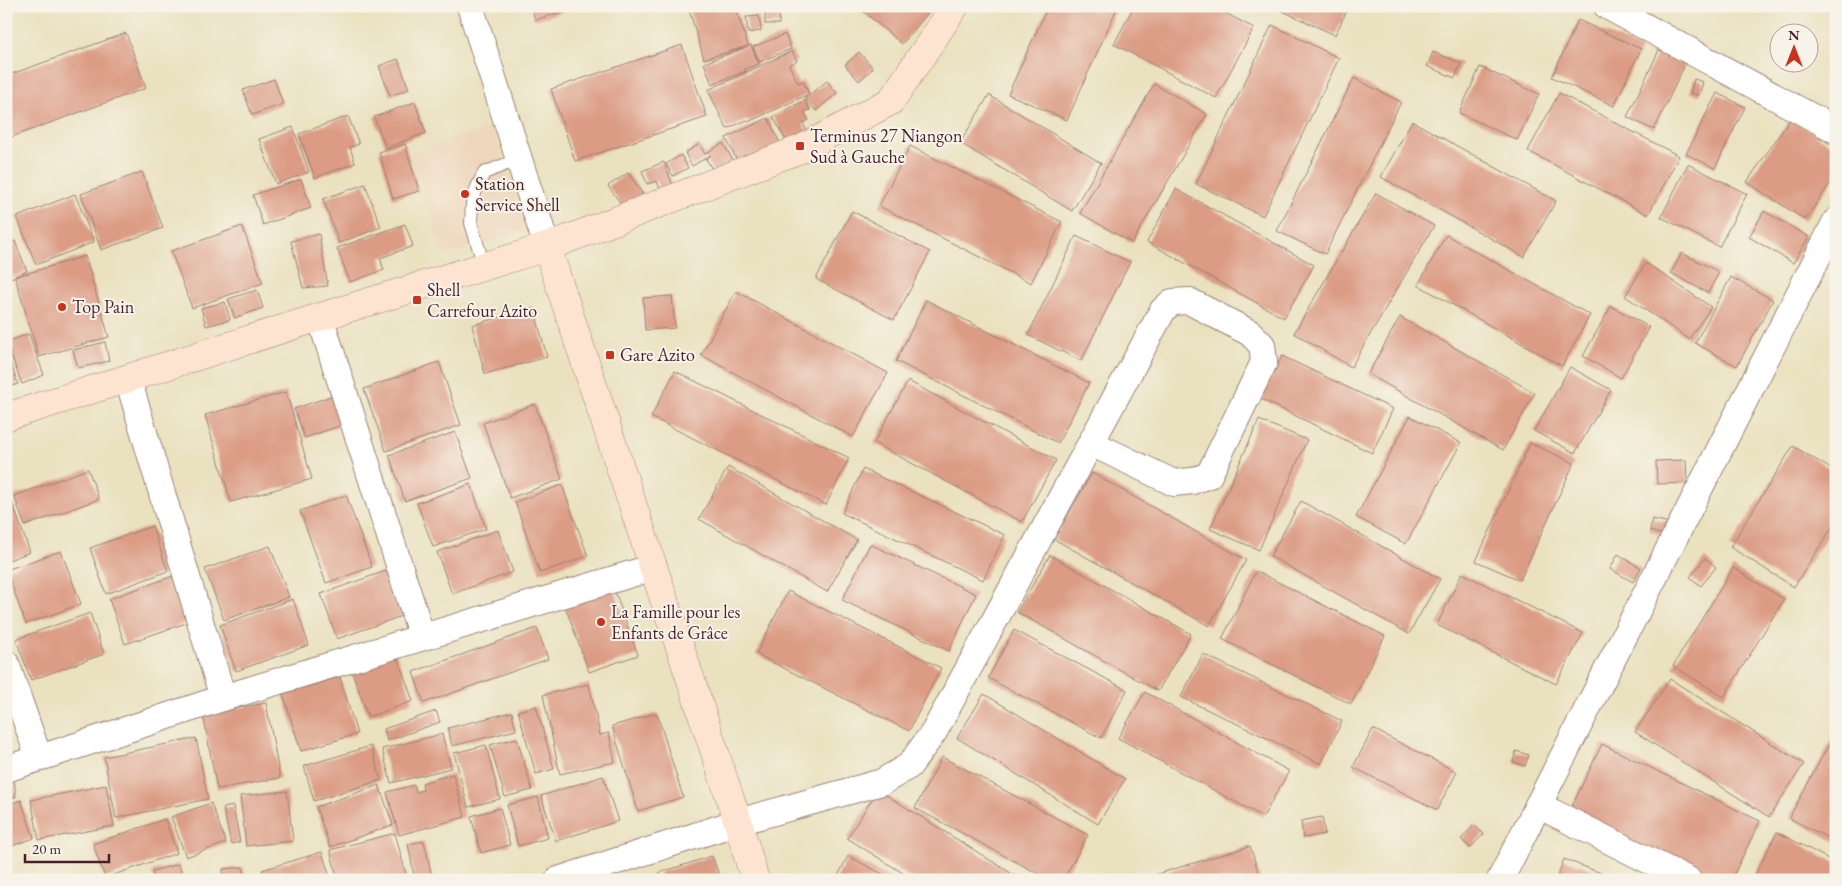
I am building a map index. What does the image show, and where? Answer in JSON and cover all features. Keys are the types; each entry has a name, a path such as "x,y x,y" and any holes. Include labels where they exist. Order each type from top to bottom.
{"street":[{"path":"470,6 547,247 738,822 755,880"},
{"path":"6,418 320,317 547,247 803,148 891,101 954,6"},
{"path":"1607,6 1836,130"},
{"path":"1500,880 1836,221"},
{"path":"558,880 738,822 882,782 909,766 934,732 1163,310 1172,302 1189,301 1250,333 1262,345 1264,362 1209,475 1192,482 1174,483 1091,443"},
{"path":"320,317 422,637"},
{"path":"128,379 223,698"},
{"path":"6,769 223,698 654,567"},
{"path":"6,663 39,758"},
{"path":"1538,805 1688,880"}],"lane":[{"path":"484,266 471,223 472,203 477,187 484,173 519,160"}],"shaded area":[{"name":"Station Service Shell","path":"493,127 525,231 444,256 411,151"}],"building":[{"path":"531,6 578,6 578,7 535,20"},
{"path":"688,6 735,6 748,46 704,59"},
{"path":"857,6 934,6 902,44"},
{"path":"1048,6 1118,6 1067,120 1008,94"},
{"path":"1134,6 1212,6 1254,28 1216,98 1114,44"},
{"path":"1277,6 1349,6 1335,35 1276,8"},
{"path":"765,9 779,9 779,24 765,24"},
{"path":"759,16 761,31 748,33 746,17"},
{"path":"1578,20 1641,49 1614,106 1552,77"},
{"path":"1272,25 1339,58 1263,216 1196,184"},
{"path":"126,33 146,88 6,139 6,76"},
{"path":"785,34 791,49 759,62 753,47"},
{"path":"682,45 707,117 575,161 551,89"},
{"path":"751,45 759,64 712,84 704,63"},
{"path":"1661,46 1688,58 1654,130 1627,117"},
{"path":"792,51 797,61 789,65 798,83 803,81 809,94 748,122 747,120 727,129 708,90"},
{"path":"859,52 873,68 859,81 845,65"},
{"path":"1433,52 1461,63 1455,78 1427,66"},
{"path":"398,59 409,89 390,96 379,66"},
{"path":"1480,67 1539,94 1517,140 1459,113"},
{"path":"1354,78 1401,102 1325,254 1277,231"},
{"path":"274,79 283,104 252,115 243,90"},
{"path":"1694,79 1703,82 1699,95 1690,93"},
{"path":"827,81 837,93 816,111 805,98"},
{"path":"1154,84 1207,114 1132,243 1080,213"},
{"path":"1559,93 1679,156 1648,215 1528,151"},
{"path":"1717,93 1745,107 1715,168 1686,154"},
{"path":"989,95 1101,163 1072,211 960,143"},
{"path":"805,100 810,110 804,112 809,120 803,123 810,139 791,149 773,117"},
{"path":"415,102 426,133 386,148 374,117"},
{"path":"348,116 359,144 350,147 355,163 315,178 299,134"},
{"path":"768,118 784,151 742,171 726,138"},
{"path":"1791,118 1836,148 1836,175 1805,220 1747,182"},
{"path":"1412,121 1556,201 1524,257 1381,177"},
{"path":"293,127 309,172 276,184 259,139"},
{"path":"723,143 738,169 719,180 706,159 711,155 692,166 685,153 699,144 705,154"},
{"path":"405,144 419,191 393,199 379,152"},
{"path":"910,146 1062,222 1031,283 879,206"},
{"path":"681,155 688,168 673,176 666,164"},
{"path":"664,162 672,183 671,194 660,189 657,181 647,184 642,171"},
{"path":"1688,164 1747,194 1719,247 1661,217"},
{"path":"142,172 163,228 101,250 81,194"},
{"path":"628,173 643,194 624,208 608,186"},
{"path":"301,179 311,208 263,225 253,195"},
{"path":"365,184 381,227 339,243 323,199"},
{"path":"1176,189 1314,265 1284,318 1147,242"},
{"path":"1376,193 1434,226 1351,367 1294,333"},
{"path":"75,194 94,242 36,265 17,217"},
{"path":"6,201 13,218 6,220"},
{"path":"852,211 930,252 894,320 816,279"},
{"path":"1764,211 1809,237 1793,263 1749,237"},
{"path":"405,224 413,246 380,258 384,270 350,282 337,248"},
{"path":"242,226 263,283 192,308 171,251"},
{"path":"319,234 328,286 303,288 291,241"},
{"path":"1446,235 1590,315 1562,366 1418,285"},
{"path":"1076,236 1130,262 1081,361 1028,335"},
{"path":"15,241 27,271 11,278 6,267 6,245"},
{"path":"1682,253 1719,272 1708,293 1671,273"},
{"name":"Top Pain","path":"85,256 109,337 39,357 15,277"},
{"path":"1646,263 1711,307 1689,339 1625,296"},
{"path":"1731,277 1773,300 1737,366 1695,343"},
{"path":"257,290 263,308 235,318 228,299"},
{"path":"736,291 888,373 853,437 701,355"},
{"path":"672,296 675,328 645,330 643,298"},
{"path":"926,300 1089,383 1058,443 896,361"},
{"path":"225,302 230,320 206,326 201,308"},
{"path":"1611,306 1649,327 1621,378 1583,356"},
{"path":"534,308 547,357 485,374 472,325"},
{"path":"1400,317 1535,393 1503,450 1368,374"},
{"path":"29,334 44,375 22,384 6,342"},
{"path":"105,342 109,361 78,368 73,350"},
{"path":"6,350 18,384 6,388"},
{"path":"1282,356 1393,409 1372,453 1261,399"},
{"path":"439,362 461,425 386,451 364,389"},
{"path":"1570,367 1611,390 1575,453 1534,431"},
{"path":"675,371 849,458 826,505 651,417"},
{"path":"908,381 1056,460 1022,522 874,443"},
{"path":"286,392 312,479 231,502 205,415"},
{"path":"342,392 353,421 305,438 294,409"},
{"path":"535,404 562,479 510,498 483,423"},
{"path":"1410,416 1461,443 1406,544 1356,517"},
{"path":"1259,420 1307,440 1259,550 1210,529"},
{"path":"455,432 472,478 405,501 389,455"},
{"path":"1530,443 1574,463 1520,580 1476,561"},
{"path":"1793,446 1836,472 1836,521 1794,587 1730,547"},
{"path":"1686,460 1687,483 1657,484 1656,461"},
{"path":"728,467 857,540 827,592 699,519"},
{"path":"88,469 99,499 25,526 14,496"},
{"path":"863,469 1005,535 983,580 842,513"},
{"path":"1092,473 1246,560 1209,626 1054,539"},
{"path":"471,484 486,529 433,547 417,503"},
{"path":"562,485 588,556 540,573 515,502"},
{"path":"9,494 30,552 6,561 6,495"},
{"path":"346,495 372,567 326,583 300,511"},
{"path":"1301,501 1440,579 1409,634 1270,556"},
{"path":"1652,519 1670,523 1667,536 1650,531"},
{"path":"152,526 168,571 106,594 90,548"},
{"path":"498,530 513,572 452,594 437,552"},
{"path":"870,544 976,594 949,651 842,600"},
{"path":"270,546 289,597 224,620 205,569"},
{"path":"61,551 81,604 26,624 6,570"},
{"path":"1618,554 1641,568 1633,582 1610,569"},
{"path":"1050,555 1191,634 1158,691 1017,612"},
{"path":"1705,558 1716,567 1701,586 1690,577"},
{"path":"1733,568 1784,599 1724,697 1673,666"},
{"path":"391,569 407,614 337,639 321,594"},
{"path":"1256,571 1385,636 1351,704 1222,639"},
{"path":"1462,573 1583,633 1556,684 1437,625"},
{"path":"173,576 189,622 125,644 109,599"},
{"path":"613,586 638,655 589,672 564,603"},
{"path":"788,591 941,668 909,731 756,654"},
{"path":"293,599 309,645 236,671 220,625"},
{"path":"90,613 104,654 31,680 16,639"},
{"path":"537,628 548,659 424,703 413,672"},
{"path":"1014,630 1127,690 1101,738 988,678"},
{"path":"396,653 413,701 368,717 351,669"},
{"path":"1203,654 1342,721 1321,764 1181,697"},
{"path":"340,677 357,734 301,751 283,694"},
{"path":"1670,679 1804,764 1769,817 1635,732"},
{"path":"589,684 600,735 609,733 615,762 560,774 543,695"},
{"path":"1145,692 1289,771 1263,817 1118,738"},
{"path":"984,694 1125,779 1098,824 957,738"},
{"path":"266,703 280,778 217,789 203,714"},
{"path":"536,706 554,769 536,774 518,711"},
{"path":"436,711 440,722 387,741 384,729"},
{"path":"512,712 516,730 452,746 448,728"},
{"path":"657,713 683,797 638,811 612,726"},
{"path":"1373,729 1457,772 1437,810 1353,767"},
{"path":"1836,731 1836,842 1789,818"},
{"path":"442,734 451,768 391,783 382,749"},
{"path":"196,738 208,799 116,818 104,757"},
{"path":"517,738 532,790 505,797 490,745"},
{"path":"1602,744 1760,821 1731,880 1708,880 1569,812"},
{"path":"486,745 500,799 468,807 454,753"},
{"path":"371,746 381,780 314,801 304,766"},
{"path":"1516,751 1529,755 1525,766 1513,762"},
{"path":"942,757 1088,835 1063,880 1050,880 915,808"},
{"path":"453,774 465,817 399,835 387,792 414,785 416,792 423,790 422,783"},
{"path":"603,776 618,821 556,841 541,796"},
{"path":"14,779 16,797 6,798 6,780"},
{"path":"106,785 114,826 39,840 31,800"},
{"path":"379,785 393,825 330,847 316,807"},
{"path":"878,790 1014,875 1012,880 914,880 847,838"},
{"path":"287,791 293,841 246,846 240,796"},
{"path":"538,797 548,838 518,846 507,805"},
{"path":"21,800 34,838 6,848 6,805"},
{"path":"211,803 226,843 186,857 171,817"},
{"path":"233,806 240,842 231,844 223,808"},
{"path":"500,808 510,845 481,853 471,816"},
{"path":"1322,817 1325,834 1303,838 1301,821"},
{"path":"165,819 177,853 105,878 93,844"},
{"path":"1474,825 1484,834 1470,848 1461,839"},
{"path":"1777,832 1836,863 1836,880 1752,880"},
{"path":"395,833 407,878 401,880 338,880 330,850"},
{"path":"424,841 432,877 415,880 408,844"},
{"path":"1250,846 1261,880 1141,880 1141,879"},
{"path":"322,852 331,880 264,880 262,870"},
{"path":"712,856 721,880 661,880 659,873"},
{"path":"848,856 894,880 836,880"},
{"path":"1564,859 1606,875 1604,880 1556,880"},
{"path":"179,864 184,880 154,880 152,871"},
{"path":"243,867 245,879 224,880 223,869"}],"place":[{"name":"Terminus 27 Niangon Sud à Gauche","path":"800,146"},
{"name":"Station Service Shell","path":"465,194"},
{"name":"Shell Carrefour Azito","path":"417,300"},
{"name":"Top Pain","path":"62,307"},
{"name":"Gare Azito","path":"610,355"},
{"name":"La Famille pour les Enfants de Grâce","path":"601,622"}]}
